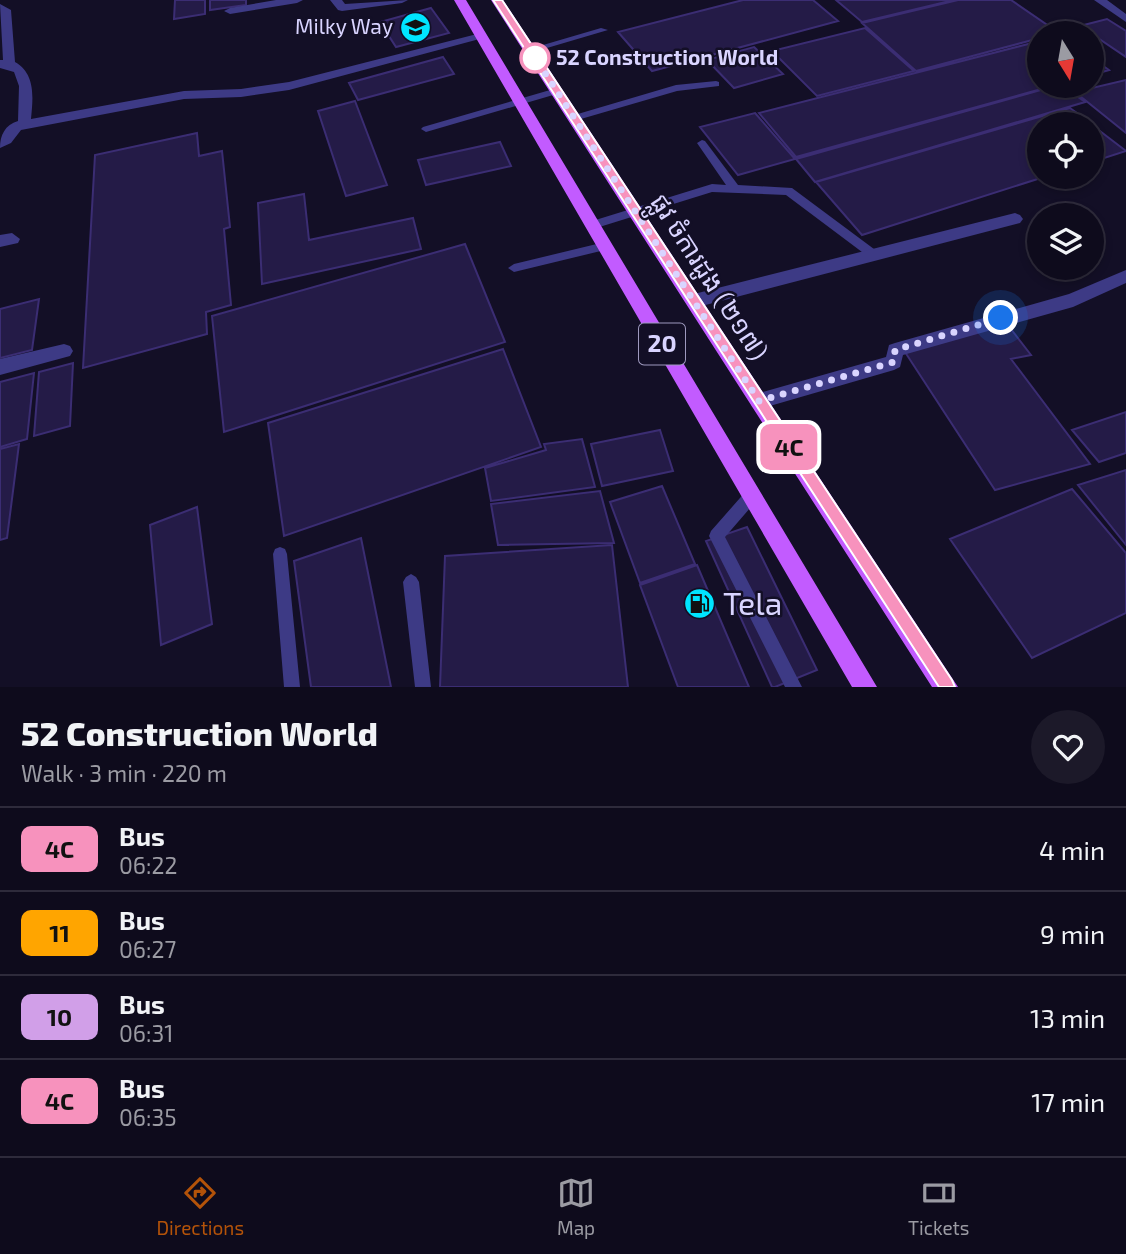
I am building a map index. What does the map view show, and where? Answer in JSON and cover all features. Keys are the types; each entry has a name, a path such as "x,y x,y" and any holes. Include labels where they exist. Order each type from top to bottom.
{"main road":[{"name":"20","path":"460,0 865,687"},
{"name":"ផ្លូវ ចំការដូង (២១៧)","path":"497,0 946,687"}],"street":[{"path":"230,11 297,0"},
{"path":"336,0 342,8 351,8 402,0"},
{"path":"1100,0 1126,19"},
{"path":"1112,8 1126,5"},
{"path":"0,7 5,10 4,64 20,72 28,88 24,125"},
{"path":"0,143 6,141 14,127 184,95 241,93 289,86 481,37"},
{"path":"694,301 1015,219"},
{"path":"759,401 894,362 895,350 1073,300 1126,276"},
{"path":"0,367 64,351"}],"lane":[{"path":"530,50 604,30"},
{"path":"574,118 676,88 716,84"},
{"path":"426,129 557,91"},
{"path":"702,143 734,188"},
{"path":"593,225 712,188 788,191 874,255"},
{"path":"514,268 605,246"},
{"path":"752,495 716,536 794,687"},
{"path":"280,554 292,687"},
{"path":"411,582 423,687"}],"building":[{"path":"175,0 205,0 205,14 174,19"},
{"path":"210,0 246,0 246,5 210,10"},
{"path":"743,0 813,0 838,21 652,71 618,32"},
{"path":"836,0 954,0 862,22"},
{"path":"958,0 1011,0 1042,21 1027,21 1027,41 916,71 862,23"},
{"path":"431,8 449,33 396,47 380,22"},
{"path":"1107,19 1126,31 1126,57 1104,42 1104,21 1099,21"},
{"path":"865,28 914,71 817,96 772,51"},
{"path":"1027,44 1027,93 796,157 759,113"},
{"path":"754,47 783,74 734,88 707,60"},
{"path":"443,57 454,74 358,100 349,83"},
{"path":"1126,80 1126,133 1104,115 1104,112 1100,112 1082,98 1104,98 1104,85"},
{"path":"1027,94 1027,98 1080,98 1085,102 1051,112 1027,112 1027,119 815,182 796,159"},
{"path":"355,101 387,185 346,196 318,111"},
{"path":"1070,108 1076,112 1056,112"},
{"path":"755,113 795,159 738,175 700,127"},
{"path":"1027,121 1027,182 862,235 816,182"},
{"path":"197,133 199,156 222,151 230,227 224,229 231,305 206,312 207,334 83,368 95,155"},
{"path":"1104,134 1126,151 1104,158"},
{"path":"500,142 511,166 426,185 418,160"},
{"path":"304,194 309,240 413,218 421,249 262,284 258,203"},
{"path":"465,244 505,342 224,432 212,316"},
{"path":"39,299 32,350 0,358 0,309"},
{"path":"1007,324 1031,355 1011,359 1090,464 995,490 903,349"},
{"path":"503,349 541,447 284,536 268,423"},
{"path":"73,363 70,426 34,436 39,372"},
{"path":"34,373 27,439 0,447 0,382"},
{"path":"1126,412 1126,453 1099,462 1072,430"},
{"path":"660,430 673,471 602,486 591,444"},
{"path":"582,439 595,487 491,501 485,468 546,450 544,444"},
{"path":"19,444 7,538 0,540 0,449"},
{"path":"1126,470 1126,545 1078,485"},
{"path":"662,486 695,564 640,583 610,502"},
{"path":"1072,489 1126,553 1126,613 1032,658 950,539"},
{"path":"600,491 614,543 498,545 491,504"},
{"path":"197,507 212,624 161,645 150,525"},
{"path":"747,527 817,670 775,687 772,687 706,541"},
{"path":"361,538 391,687 311,687 294,561"},
{"path":"612,545 628,687 440,687 445,556"},
{"path":"697,565 749,687 678,687 640,585"}],"bus line":[{"name":"4C","path":"497,0 946,687"}],"place":[{"name":"Milky Way","path":"416,27"},
{"name":"52 Construction World","path":"535,58"},
{"name":"Tela","path":"700,604"}],"route":[{"path":"535,58 530,50 759,401 894,362 895,350 1001,318"}]}
